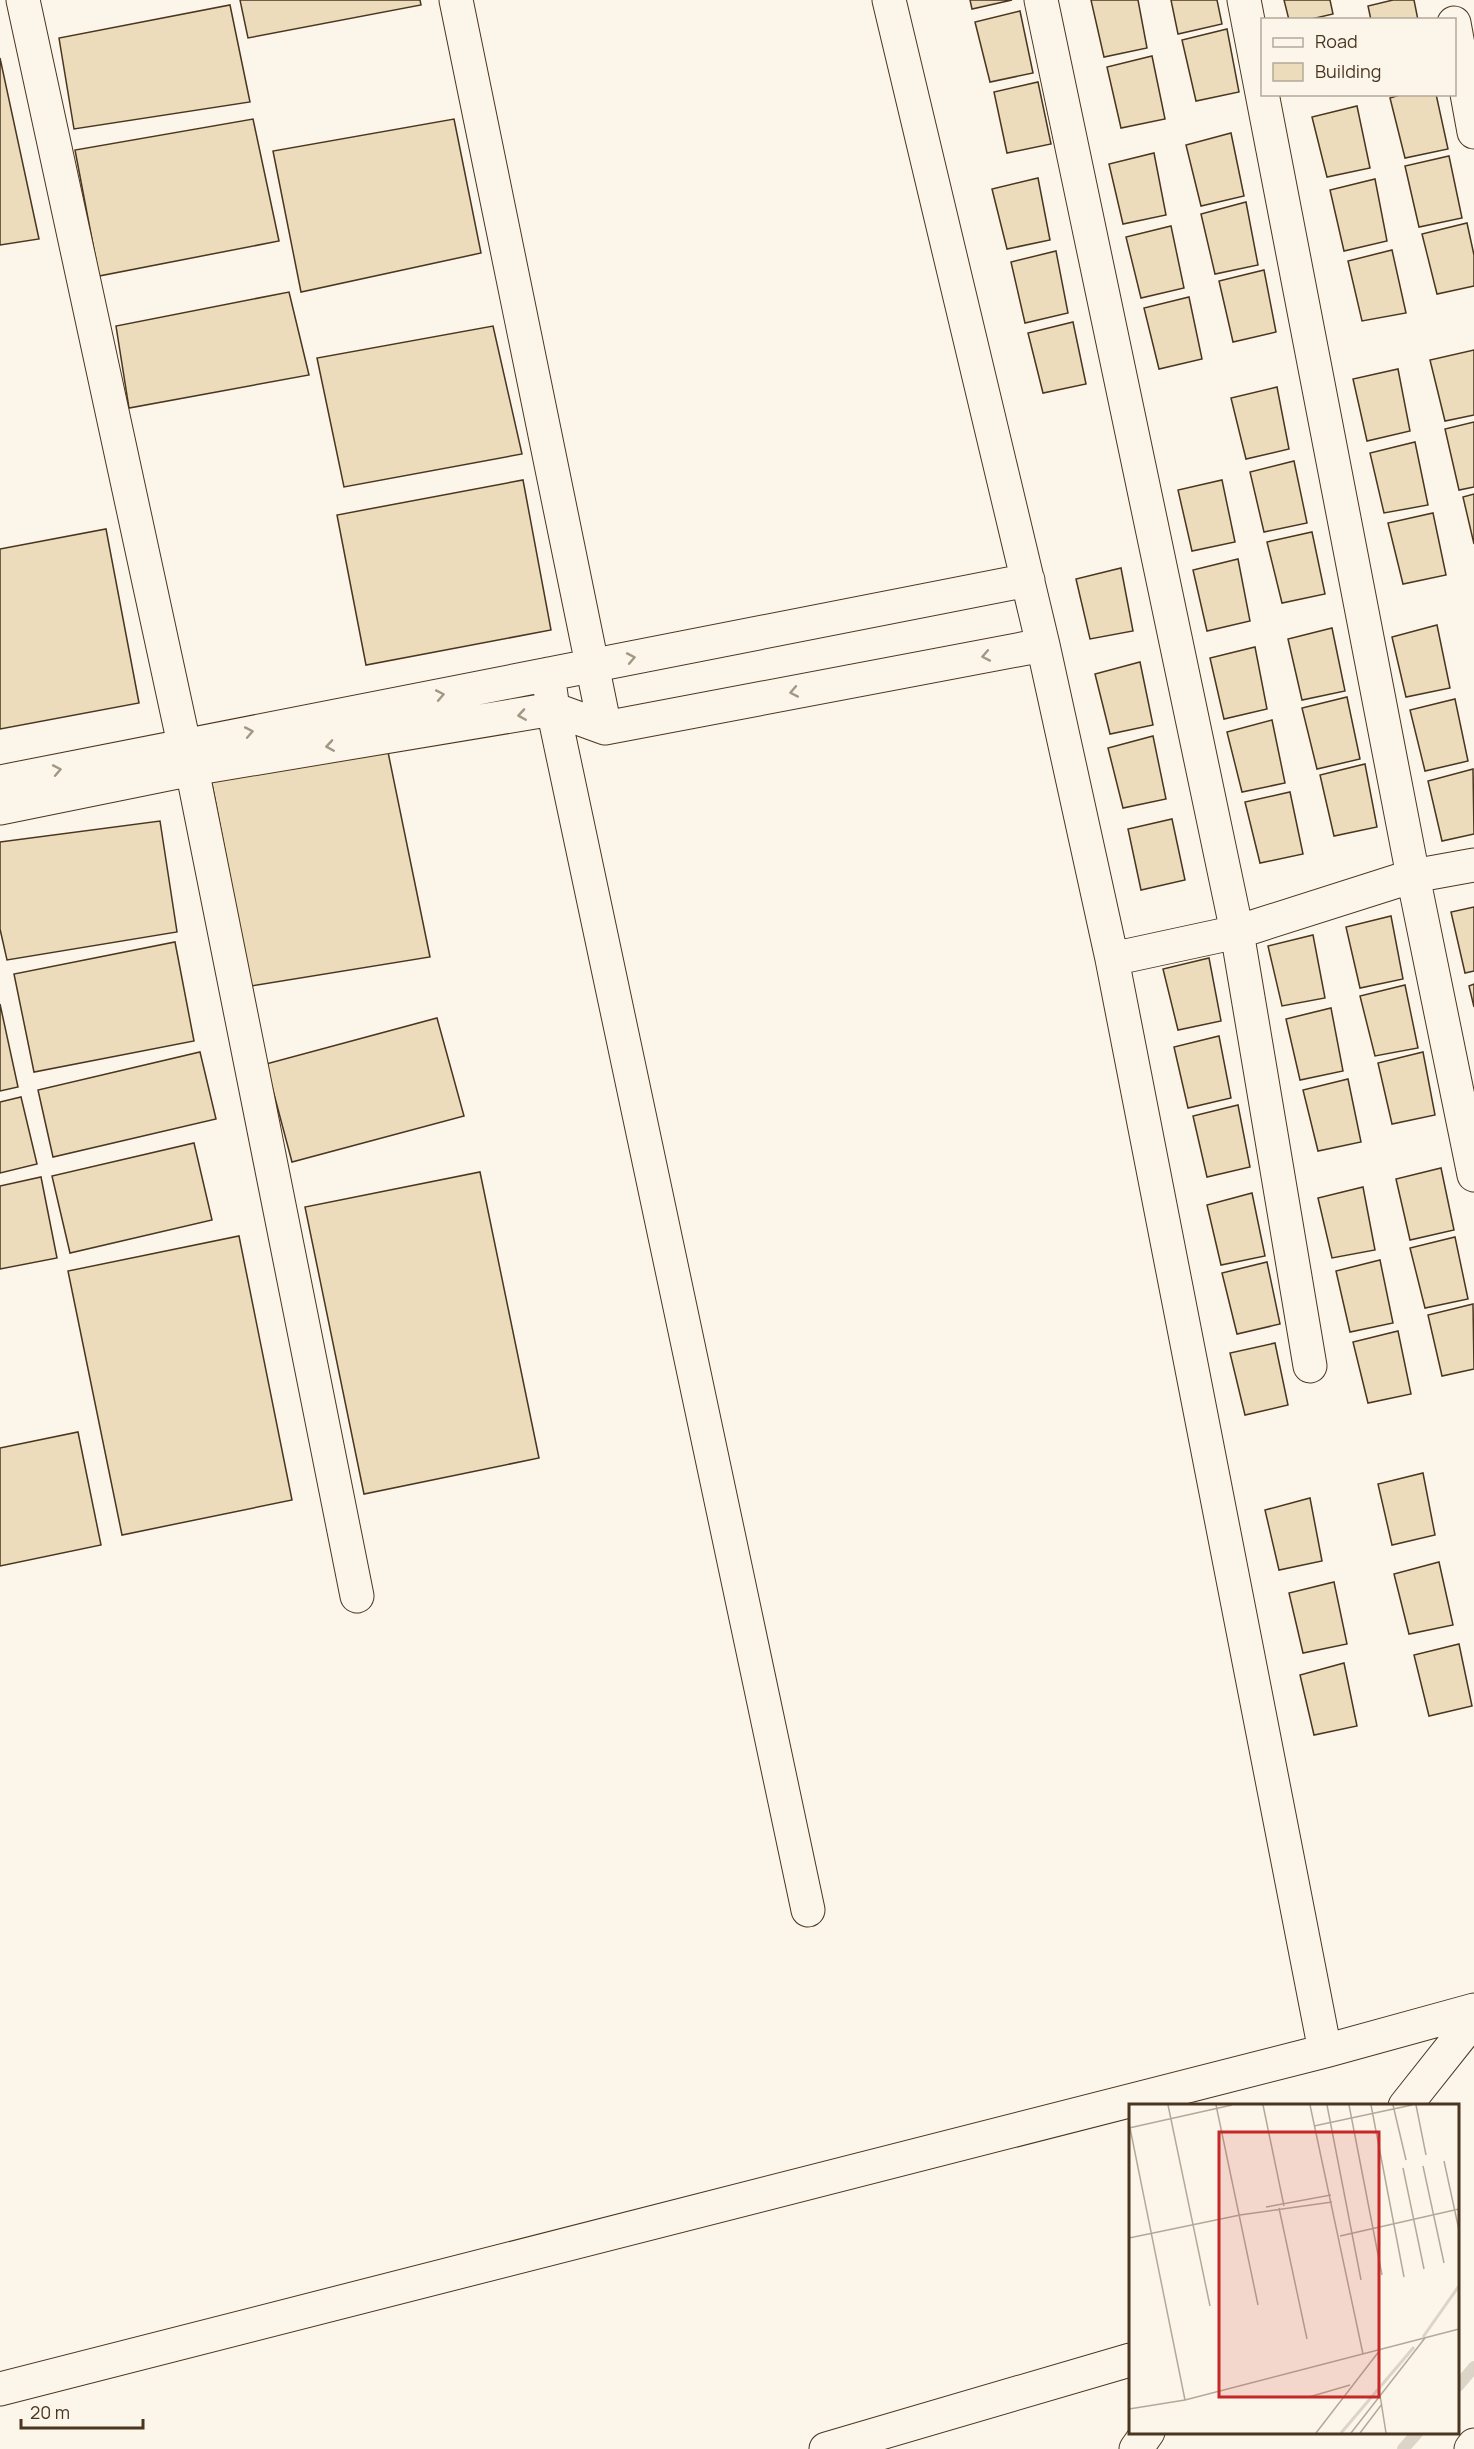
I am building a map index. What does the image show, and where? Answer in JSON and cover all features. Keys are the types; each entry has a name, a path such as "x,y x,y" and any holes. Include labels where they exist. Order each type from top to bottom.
{"street":[{"path":"23,0 188,757 357,1596"},
{"path":"456,0 605,728"},
{"path":"889,0 1044,645 1112,959 1326,2051"},
{"path":"1041,0 1237,932 1310,1366"},
{"path":"1244,0 1261,88"},
{"path":"1450,0 1453,18"},
{"path":"1456,32 1474,132"},
{"path":"1263,96 1413,876 1474,1175"},
{"path":"0,808 188,757 548,674 1028,580"},
{"path":"0,782 554,709 605,728 1044,645"},
{"path":"548,674 808,1910"},
{"path":"1112,959 1237,932 1413,876 1474,865"},
{"path":"0,2389 1326,2051 1474,2010"},
{"path":"1407,2104 1474,2019"},
{"path":"826,2449 1129,2361"},
{"path":"1136,2449 1147,2434"},
{"path":"1471,2449 1474,2445"}],"building":[{"path":"240,0 420,0 421,5 248,38"},
{"path":"970,0 1012,0 972,9"},
{"path":"1091,0 1138,0 1147,48 1104,57"},
{"path":"1171,0 1217,0 1222,24 1178,34"},
{"path":"1284,0 1330,0 1333,14 1316,18 1288,18"},
{"path":"1393,0 1414,0 1418,18 1371,18 1368,6"},
{"path":"230,5 250,102 74,129 59,38"},
{"path":"1020,11 1033,73 990,82 975,22"},
{"path":"1227,29 1239,92 1196,101 1182,40"},
{"path":"1152,56 1165,119 1121,128 1107,67"},
{"path":"0,58 39,239 0,245"},
{"path":"1038,82 1051,144 1007,153 994,92"},
{"path":"1436,96 1448,149 1405,158 1390,98"},
{"path":"1357,106 1370,168 1327,177 1312,117"},
{"path":"253,119 279,241 99,276 75,150"},
{"path":"454,119 481,253 301,292 273,151"},
{"path":"1231,133 1244,196 1201,206 1186,145"},
{"path":"1154,153 1166,215 1123,224 1109,164"},
{"path":"1449,156 1462,218 1419,227 1405,166"},
{"path":"1038,178 1050,240 1007,249 992,189"},
{"path":"1375,179 1387,241 1344,251 1330,190"},
{"path":"1246,202 1258,265 1215,274 1201,214"},
{"path":"1467,223 1474,255 1474,286 1437,294 1422,234"},
{"path":"1171,226 1184,288 1141,298 1126,237"},
{"path":"1392,250 1406,313 1362,321 1348,261"},
{"path":"1056,251 1068,313 1025,323 1011,262"},
{"path":"1264,270 1276,332 1233,342 1219,281"},
{"path":"289,292 309,375 129,408 116,326"},
{"path":"1189,297 1202,359 1159,369 1144,308"},
{"path":"1073,322 1086,384 1043,393 1028,333"},
{"path":"493,326 522,454 344,487 317,358"},
{"path":"1474,350 1474,415 1445,421 1430,360"},
{"path":"1398,369 1410,431 1367,441 1353,379"},
{"path":"1277,387 1289,449 1246,459 1231,398"},
{"path":"1474,422 1474,487 1459,490 1445,429"},
{"path":"1415,442 1428,505 1384,513 1370,453"},
{"path":"1294,461 1307,523 1264,532 1250,472"},
{"path":"523,480 551,630 366,665 337,515"},
{"path":"1222,480 1235,542 1192,551 1178,490"},
{"path":"1474,494 1474,544 1463,497"},
{"path":"1433,513 1446,575 1403,584 1388,523"},
{"path":"106,529 139,703 0,729 0,549"},
{"path":"1312,532 1325,594 1282,603 1267,542"},
{"path":"1238,559 1250,621 1207,631 1193,570"},
{"path":"1121,568 1133,631 1090,639 1076,579"},
{"path":"1437,625 1450,688 1406,697 1392,637"},
{"path":"1332,628 1345,691 1302,700 1288,639"},
{"path":"1255,647 1267,709 1224,719 1210,658"},
{"path":"1140,662 1153,725 1110,734 1095,674"},
{"path":"1347,697 1360,759 1317,769 1302,708"},
{"path":"1455,699 1468,761 1425,771 1410,710"},
{"path":"1272,720 1285,783 1242,792 1227,732"},
{"path":"1153,736 1166,799 1123,808 1108,748"},
{"path":"388,752 430,957 251,986 211,779"},
{"path":"1365,764 1377,827 1334,836 1320,775"},
{"path":"1473,769 1474,834 1442,841 1428,781"},
{"path":"1290,792 1303,854 1260,863 1245,802"},
{"path":"1172,819 1185,880 1141,890 1128,829"},
{"path":"160,821 177,932 7,960 0,929 0,842"},
{"path":"1474,907 1474,971 1465,973 1451,912"},
{"path":"1391,916 1403,979 1360,988 1346,927"},
{"path":"1313,935 1325,998 1282,1006 1268,946"},
{"path":"175,942 194,1041 34,1072 14,974"},
{"path":"1209,958 1221,1021 1178,1030 1163,969"},
{"path":"1474,984 1474,1007 1469,986"},
{"path":"1405,985 1418,1048 1375,1056 1360,996"},
{"path":"0,1004 18,1087 0,1091"},
{"path":"1331,1008 1343,1071 1300,1080 1286,1019"},
{"path":"437,1018 464,1116 292,1162 266,1064"},
{"path":"1219,1036 1231,1098 1188,1108 1174,1047"},
{"path":"200,1052 216,1119 53,1157 38,1090"},
{"path":"1423,1052 1435,1115 1392,1124 1378,1063"},
{"path":"1348,1079 1361,1142 1318,1151 1303,1090"},
{"path":"21,1097 37,1164 0,1173 0,1102"},
{"path":"1238,1105 1250,1167 1207,1177 1193,1116"},
{"path":"194,1143 212,1220 70,1253 52,1176"},
{"path":"1441,1168 1454,1230 1410,1240 1396,1179"},
{"path":"480,1172 539,1458 364,1494 305,1207"},
{"path":"41,1177 57,1258 0,1269 0,1186"},
{"path":"1363,1187 1375,1250 1332,1258 1318,1198"},
{"path":"1252,1193 1265,1256 1221,1265 1207,1205"},
{"path":"239,1236 292,1500 122,1535 68,1271"},
{"path":"1455,1237 1468,1299 1425,1308 1410,1248"},
{"path":"1380,1260 1393,1323 1350,1332 1336,1271"},
{"path":"1267,1262 1280,1324 1237,1334 1222,1273"},
{"path":"1473,1304 1474,1369 1442,1376 1428,1315"},
{"path":"1398,1331 1411,1394 1368,1403 1353,1342"},
{"path":"1275,1343 1288,1405 1245,1415 1230,1353"},
{"path":"78,1432 101,1545 0,1566 0,1448"},
{"path":"1423,1473 1435,1535 1392,1545 1378,1484"},
{"path":"1310,1498 1322,1561 1279,1570 1265,1510"},
{"path":"1439,1562 1453,1625 1409,1634 1394,1574"},
{"path":"1334,1582 1347,1644 1303,1653 1289,1593"},
{"path":"1459,1644 1472,1706 1429,1716 1414,1655"},
{"path":"1344,1663 1357,1726 1314,1735 1300,1675"}],"waterway":[{"path":"1459,2385 1474,2367"},
{"path":"1403,2449 1416,2434"}]}
